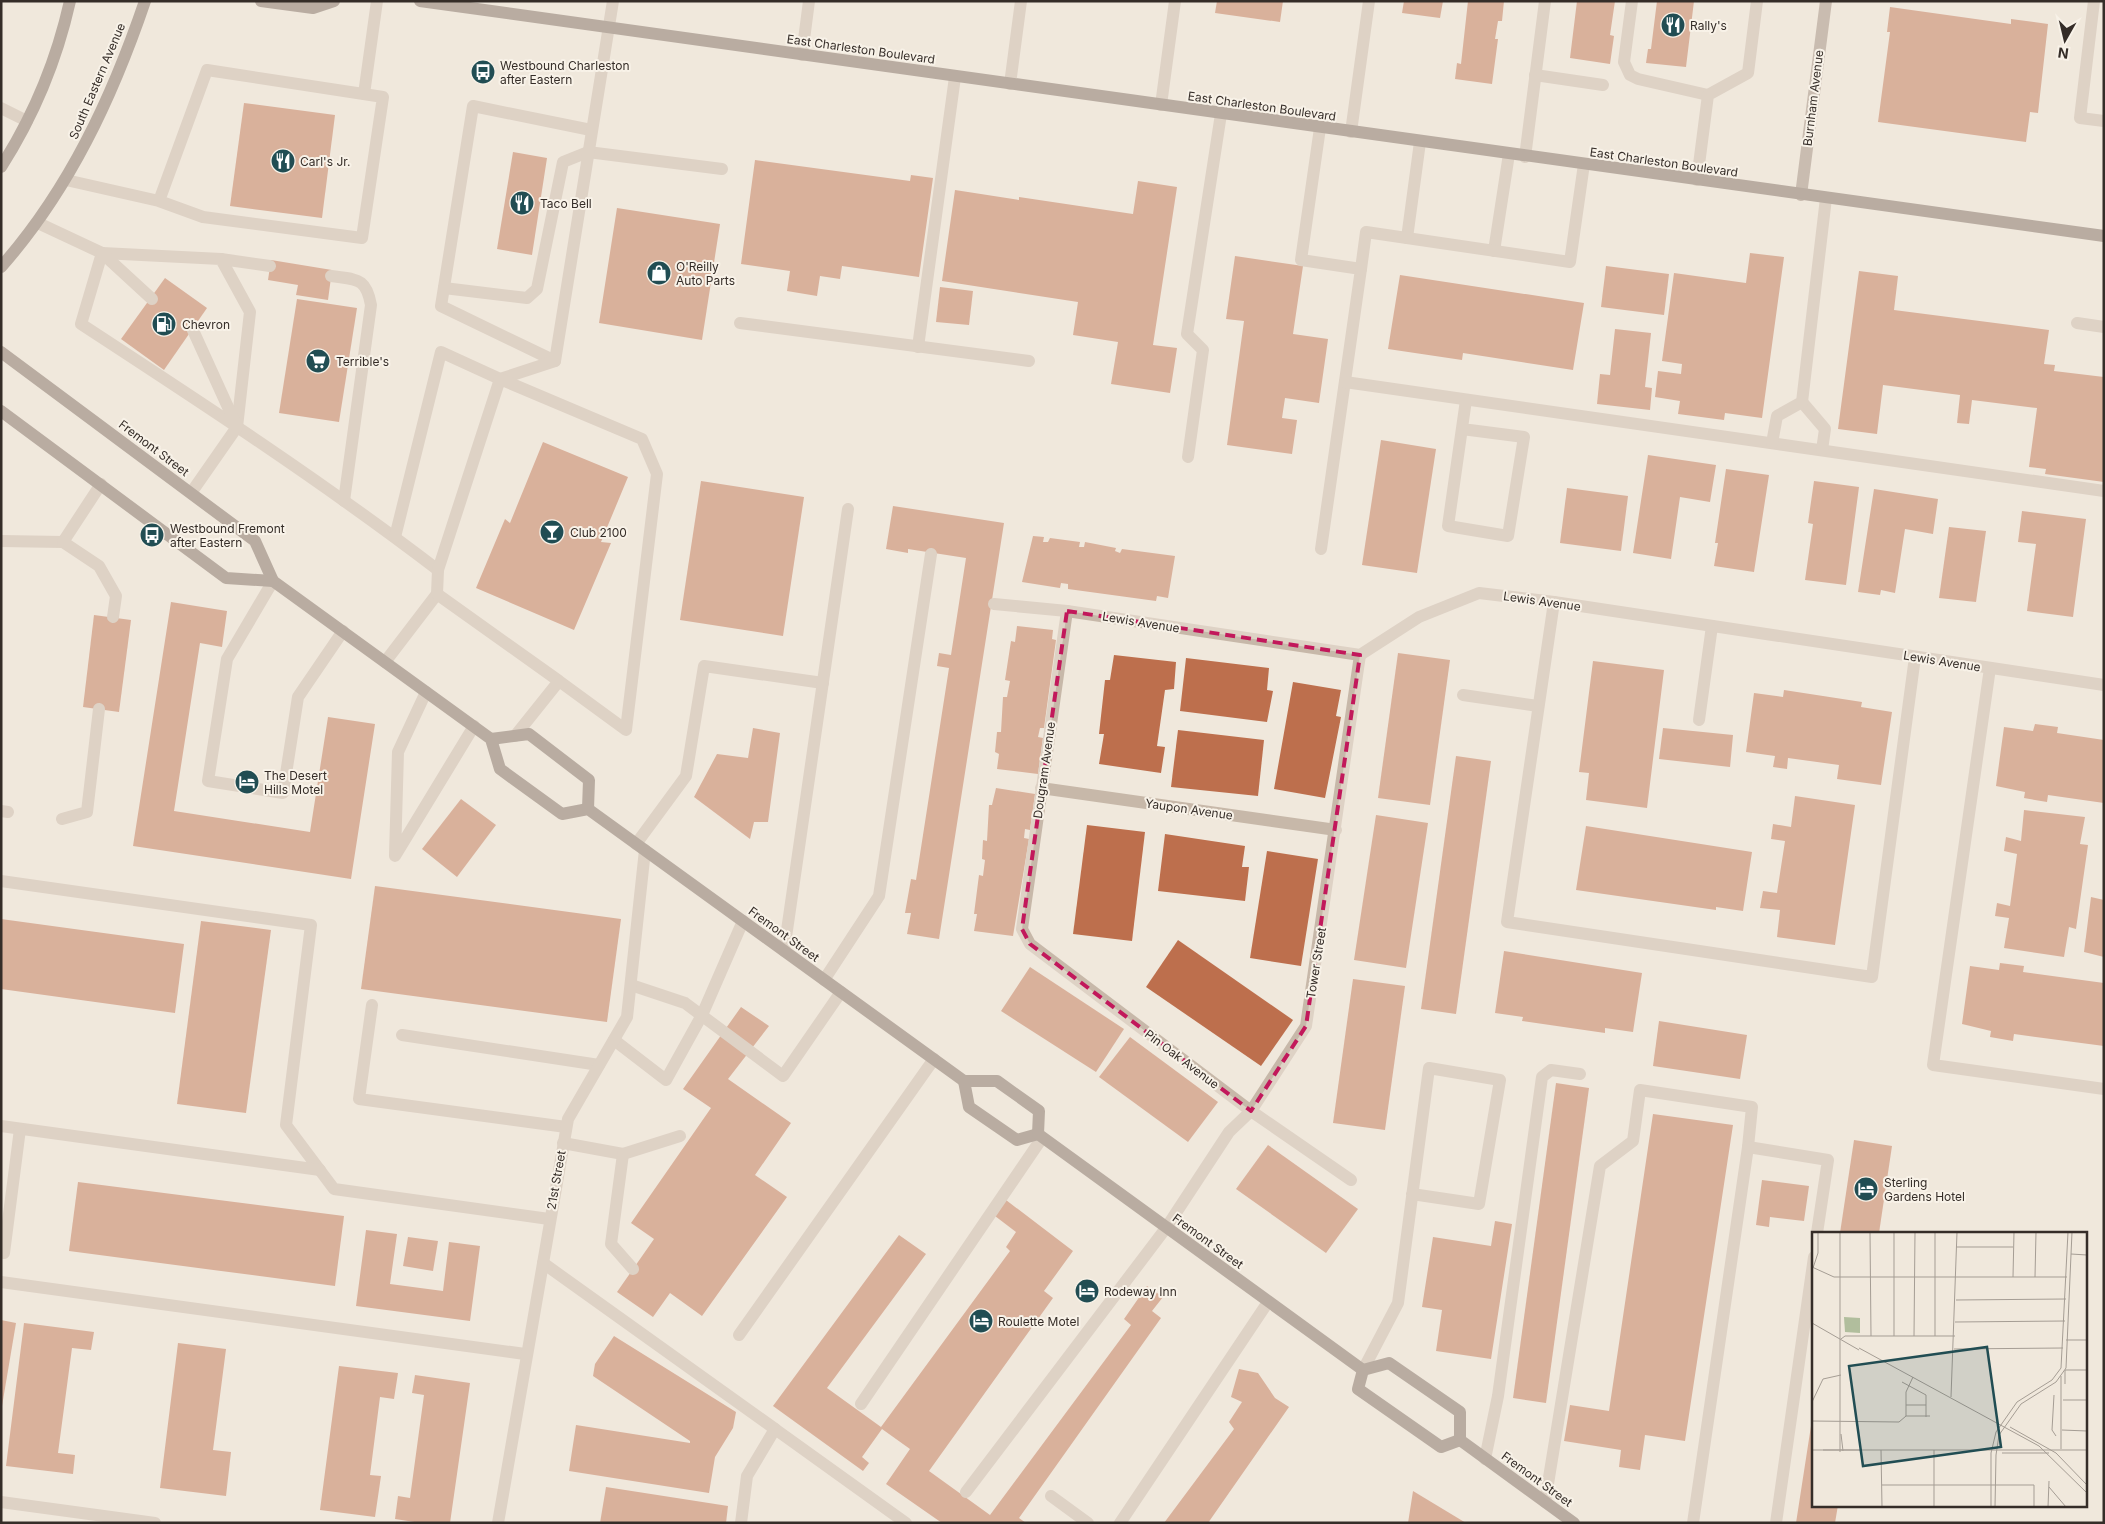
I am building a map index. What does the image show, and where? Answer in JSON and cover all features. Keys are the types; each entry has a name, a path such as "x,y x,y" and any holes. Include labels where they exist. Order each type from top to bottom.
{"main road":[{"path":"1,167 27,121 61,36 70,1"},
{"name":"South Eastern Avenue","path":"1,267 38,223 66,180 99,118 145,1"},
{"path":"261,1 313,8 334,1"},
{"name":"East Charleston Boulevard","path":"420,1 2103,238"},
{"name":"Fremont Street","path":"1,352 255,541 273,581"},
{"path":"1,411 226,578 273,581 343,631 491,739 500,769 562,814 588,809 589,780 528,734 491,739"},
{"name":"Fremont Street","path":"588,809 964,1080"},
{"path":"964,1080 997,1081 1039,1111 1040,1136 1017,1140 969,1107 964,1080"},
{"name":"Fremont Street","path":"1040,1136 1363,1370"},
{"path":"1389,1363 1460,1412 1460,1440 1441,1447 1358,1389 1363,1370 1389,1363"},
{"name":"Fremont Street","path":"1460,1440 1545,1502 1567,1521"}],"street":[{"path":"364,94 378,1"},
{"path":"554,360 613,1"},
{"path":"802,55 809,1"},
{"path":"1010,84 1021,1"},
{"path":"1161,105 1175,1"},
{"path":"1350,132 1369,1"},
{"path":"1525,157 1545,1"},
{"path":"1632,1 1624,62 1630,75 1638,79 1708,95 1748,73 1757,1"},
{"name":"Burnham Avenue","path":"1801,195 1826,1"},
{"path":"2094,1 2080,118 2104,121"},
{"path":"66,180 159,201 202,217 362,238 383,97 206,70 159,201"},
{"path":"1535,75 1604,86"},
{"path":"918,347 955,76"},
{"path":"1697,180 1708,95"},
{"path":"554,360 441,306 473,106 592,130"},
{"path":"1,108 27,121"},
{"path":"1188,456 1203,350 1187,334 1221,114"},
{"path":"1320,128 1301,260 1361,269"},
{"path":"1407,238 1420,142"},
{"path":"444,288 514,298 527,298 537,288 563,162 588,152 722,169"},
{"path":"1494,251 1509,154"},
{"path":"1321,548 1366,232 1570,262 1584,164"},
{"path":"1822,450 1826,429 1802,402 1826,198"},
{"path":"38,223 102,253 152,299"},
{"path":"102,253 221,260 270,266"},
{"path":"102,253 81,324 237,427 395,537 438,570"},
{"path":"191,493 237,427 250,312 221,260"},
{"path":"331,276 358,280 368,289 372,305 344,501"},
{"path":"2077,323 2104,327"},
{"path":"740,324 1029,361"},
{"path":"192,328 237,427"},
{"path":"395,537 441,352 642,439 657,474 626,730 437,594"},
{"path":"500,378 554,360"},
{"path":"385,662 437,594 438,570 500,378"},
{"path":"1345,382 2104,490"},
{"path":"1462,429 1524,437 1508,536 1448,526 1466,400"},
{"path":"1772,444 1777,416 1802,402"},
{"path":"63,542 101,484"},
{"path":"784,951 848,509"},
{"path":"1,541 63,542 99,566 116,596 113,617"},
{"path":"824,980 879,896 931,554"},
{"path":"273,581 227,658 208,781 283,793 298,697 343,631"},
{"name":"Lewis Avenue","path":"994,604 1068,611 1360,655 1419,617 1479,593 1554,602 2104,685"},
{"path":"1554,602 1507,922 1872,976 1915,657"},
{"name":"Dougram Avenue","path":"1022,929 1068,611"},
{"path":"1700,720 1712,626"},
{"name":"Tower Street","path":"966,1492 1166,1228 1229,1132 1251,1110 1306,1026 1360,655"},
{"path":"641,847 686,776 704,666 823,684"},
{"path":"1990,668 1933,1065 2104,1089"},
{"path":"515,736 559,681"},
{"path":"426,692 398,752 396,856 474,726"},
{"path":"1462,695 1538,706"},
{"path":"62,819 87,812 99,709"},
{"name":"Yaupon Avenue","path":"1041,788 1336,830"},
{"name":"21st Street","path":"498,1523 525,1354 568,1119 626,1017 631,985 641,847"},
{"path":"1,881 311,925 286,1125 334,1189 549,1219"},
{"path":"614,1040 666,1080 702,1015 743,921"},
{"name":"Pin Oak Avenue","path":"1022,929 1030,944 1251,1110 1351,1180"},
{"path":"631,985 684,1003 783,1076 841,992"},
{"path":"372,1005 359,1099 566,1127"},
{"path":"402,1035 599,1065"},
{"path":"739,1335 934,1059"},
{"path":"1363,1370 1398,1304 1412,1194 1429,1068 1500,1080 1479,1204 1412,1194"},
{"path":"1485,1459 1498,1396 1542,1077 1552,1070 1580,1074"},
{"path":"1545,1502 1600,1166 1633,1141 1640,1090 1752,1107 1748,1147 1693,1523"},
{"path":"1,1126 320,1170"},
{"path":"4,1253 20,1129"},
{"path":"563,1143 623,1154 680,1136"},
{"path":"861,1404 1040,1136"},
{"path":"1748,1147 1828,1160 1817,1232"},
{"path":"623,1154 610,1244 633,1269"},
{"path":"543,1263 906,1523"},
{"path":"1776,1523 1812,1272"},
{"path":"1,1282 525,1354"},
{"path":"1120,1523 1268,1302"},
{"path":"741,1523 748,1476 775,1429"},
{"path":"1050,1496 1088,1523"},
{"path":"1,1502 155,1523"}],"highlighted area":[{"path":"1067,611 1360,655 1306,1026 1251,1111 1030,944 1022,929"}],"building":[{"path":"1217,1 1283,1 1280,22 1215,13"},
{"path":"1404,1 1443,1 1440,18 1402,13"},
{"path":"1468,1 1504,1 1502,21 1498,21 1495,39 1498,39 1492,84 1455,79 1457,63 1461,64"},
{"path":"1577,1 1615,1 1610,35 1614,36 1610,64 1570,58"},
{"name":"Rally's","path":"1657,1 1694,1 1686,67 1646,63 1648,49 1651,49"},
{"path":"1890,7 2011,24 2011,19 2048,24 2038,113 2030,112 2026,142 1878,122 1890,32 1887,32"},
{"name":"Carl's Jr.","path":"244,103 335,115 322,218 230,206"},
{"name":"Taco Bell","path":"513,152 547,158 532,255 497,249"},
{"path":"755,160 910,181 911,175 933,178 919,277 842,266 840,279 820,276 817,296 787,291 790,271 741,264"},
{"path":"1138,181 1177,187 1153,345 1177,348 1170,393 1111,384 1118,342 1073,335 1078,302 942,281 955,190 1019,200 1019,197 1133,214"},
{"name":"O'Reilly Auto Parts","path":"617,208 720,224 702,340 599,323"},
{"path":"1750,253 1784,257 1762,418 1725,413 1724,420 1678,414 1680,401 1655,397 1658,371 1681,374 1682,364 1662,361 1674,273 1746,283"},
{"path":"1235,256 1303,266 1293,334 1328,339 1319,403 1285,398 1282,418 1297,420 1292,454 1227,445 1244,321 1226,319"},
{"path":"271,260 332,270 328,300 296,295 298,285 268,280"},
{"path":"1606,266 1669,274 1664,315 1601,307"},
{"path":"1859,271 1898,276 1894,310 2049,330 2044,364 2055,365 2054,371 2104,377 2104,482 2045,474 2046,469 2029,467 2037,408 1972,400 1969,424 1957,423 1960,395 1883,385 1877,434 1838,429"},
{"path":"1400,275 1584,303 1573,370 1463,353 1462,360 1388,349"},
{"name":"Chevron","path":"165,278 207,308 164,370 121,339"},
{"path":"940,287 973,291 969,325 936,322"},
{"name":"Terrible's","path":"297,299 357,308 339,422 279,413"},
{"path":"1615,329 1651,333 1645,387 1652,388 1650,410 1597,404 1600,374 1610,375"},
{"path":"1381,440 1436,449 1417,573 1362,565"},
{"name":"Club 2100","path":"543,442 628,477 601,542 611,543 574,630 476,588 505,519 510,523"},
{"path":"1648,455 1716,465 1710,502 1680,497 1671,559 1633,553"},
{"path":"1726,469 1769,475 1754,572 1714,566 1718,543 1715,543"},
{"path":"701,481 804,497 783,636 680,620"},
{"path":"1814,481 1859,487 1846,585 1805,580 1813,524 1808,523"},
{"path":"1567,488 1628,496 1621,551 1560,543"},
{"path":"1874,489 1938,499 1933,534 1905,529 1895,593 1881,590 1880,595 1858,592"},
{"path":"893,506 1004,523 939,939 907,934 911,913 905,913 911,879 916,880 949,668 937,666 939,653 951,655 966,558 908,549 908,553 886,549"},
{"path":"2022,511 2086,519 2073,617 2027,611 2036,544 2018,542"},
{"path":"1949,527 1986,531 1976,602 1939,598"},
{"path":"1033,536 1044,537 1043,542 1048,542 1050,538 1080,542 1079,547 1084,547 1085,542 1116,548 1115,551 1120,553 1122,549 1175,556 1168,598 1157,596 1156,601 1068,589 1068,584 1061,583 1060,588 1022,582"},
{"path":"171,602 227,611 222,647 200,643 174,811 310,832 328,717 375,724 351,879 133,846"},
{"path":"94,615 131,620 119,712 83,707"},
{"path":"1017,626 1053,630 1052,639 1056,640 1044,728 1040,728 1038,737 1043,738 1038,774 997,769 999,754 995,752 997,732 1001,732 1003,697 1007,697 1010,681 1005,680 1011,641 1015,642"},
{"path":"1398,653 1450,660 1430,805 1378,798"},
{"path":"1114,655 1176,662 1174,689 1165,690 1157,746 1165,747 1161,773 1099,764 1104,734 1099,734 1105,680 1110,680"},
{"path":"1186,658 1269,668 1267,690 1273,691 1267,722 1180,711"},
{"path":"1593,661 1664,670 1647,808 1586,800 1589,773 1579,772"},
{"path":"1293,682 1341,690 1336,716 1341,717 1325,798 1274,789"},
{"path":"1784,690 1862,702 1861,707 1892,712 1881,785 1837,779 1839,765 1788,758 1787,769 1773,767 1775,756 1746,752 1754,693 1783,697"},
{"path":"2035,724 2058,727 2057,733 2104,740 2104,803 2048,795 2047,802 2024,798 2025,792 1996,786 2004,727 2033,731"},
{"path":"753,728 780,733 768,822 754,822 750,839 694,797 717,754 748,758"},
{"path":"1663,728 1733,735 1730,767 1659,759"},
{"path":"1178,730 1264,740 1258,796 1171,787"},
{"path":"1456,756 1491,761 1456,1014 1421,1009"},
{"path":"996,788 1035,794 1030,830 1025,829 1024,838 1029,839 1013,936 974,931 977,914 974,914 979,875 983,876 985,860 982,859 983,840 987,841 989,805 992,805"},
{"path":"1795,796 1855,805 1835,945 1777,937 1780,910 1760,908 1763,891 1777,893 1785,841 1771,839 1773,824 1791,827"},
{"path":"461,799 496,825 457,877 422,849"},
{"path":"2024,810 2085,817 2080,844 2088,845 2076,929 2069,927 2064,957 2004,948 2009,918 1995,916 1997,903 2010,906 2017,854 2004,851 2006,837 2021,841"},
{"path":"1376,815 1428,823 1406,968 1354,960"},
{"path":"1087,825 1145,832 1132,941 1073,934"},
{"path":"1586,826 1752,852 1743,911 1716,907 1716,910 1576,890"},
{"path":"1165,834 1245,846 1242,867 1249,867 1245,901 1158,891"},
{"path":"1267,851 1318,859 1301,966 1250,958"},
{"path":"375,886 621,919 607,1022 361,989"},
{"path":"2091,897 2104,900 2104,957 2084,952"},
{"path":"1,919 184,944 175,1013 1,989"},
{"path":"201,921 271,930 246,1113 177,1104"},
{"path":"1178,940 1293,1020 1261,1066 1146,987"},
{"path":"1504,951 1642,973 1633,1032 1605,1028 1605,1033 1522,1021 1523,1017 1495,1013"},
{"path":"2000,963 2024,966 2023,972 2104,983 2104,1046 2014,1034 2013,1041 1990,1037 1991,1031 1962,1024 1970,966 1999,970"},
{"path":"1030,967 1124,1029 1096,1072 1001,1011"},
{"path":"1353,979 1405,986 1385,1130 1333,1123"},
{"path":"741,1007 769,1026 728,1079 791,1123 755,1175 787,1197 702,1316 670,1293 653,1317 617,1292 654,1239 631,1223 711,1108 683,1089"},
{"path":"1659,1021 1747,1035 1740,1079 1653,1066"},
{"path":"1130,1037 1218,1102 1188,1142 1099,1077"},
{"path":"1556,1083 1589,1088 1546,1403 1513,1398"},
{"path":"1653,1114 1733,1125 1685,1441 1645,1435 1640,1470 1619,1467 1621,1450 1564,1441 1570,1405 1609,1411"},
{"name":"Sterling Gardens Hotel","path":"1854,1140 1892,1146 1879,1232 1840,1232"},
{"path":"1268,1145 1358,1209 1326,1253 1236,1189"},
{"path":"1762,1180 1809,1186 1804,1221 1770,1217 1769,1227 1756,1225"},
{"path":"78,1182 344,1216 335,1286 69,1251"},
{"path":"1006,1200 1073,1251 1044,1291 1053,1298 929,1471 990,1515 1131,1325 1124,1319 1147,1286 1163,1297 1152,1311 1161,1318 1019,1518 1026,1523 942,1523 886,1484 910,1449 882,1429 862,1457 869,1463 863,1471 773,1406 899,1235 926,1254 827,1388 881,1427 1010,1251 1006,1247 1016,1232 995,1216"},
{"path":"1495,1221 1512,1224 1491,1359 1436,1351 1442,1310 1422,1307 1433,1237 1491,1246"},
{"path":"366,1230 397,1234 390,1284 443,1291 449,1242 480,1246 470,1321 356,1306"},
{"path":"408,1237 438,1241 433,1271 403,1266"},
{"path":"1,1320 16,1323 2,1406 1,1406"},
{"path":"24,1323 94,1332 91,1350 72,1348 58,1453 75,1455 73,1474 6,1466"},
{"path":"614,1336 736,1412 733,1428 715,1457 709,1493 569,1471 576,1425 690,1443 690,1441 593,1376 595,1364"},
{"path":"178,1343 226,1349 213,1450 231,1452 226,1496 160,1488"},
{"path":"339,1366 398,1373 394,1399 380,1397 370,1475 381,1476 375,1517 320,1510"},
{"path":"1239,1369 1258,1373 1275,1398 1289,1407 1208,1523 1164,1523 1234,1429 1229,1422 1242,1402 1231,1397"},
{"path":"415,1375 470,1383 450,1523 421,1523 395,1519 398,1496 410,1498 424,1395 412,1393"},
{"path":"1812,1419 1812,1506 1838,1506 1835,1523 1796,1523"},
{"path":"606,1487 728,1506 726,1523 600,1523"},
{"path":"1413,1491 1466,1523 1408,1523"}],"place":[{"name":"Rally's","path":"1673,25"},
{"name":"Westbound Charleston after Eastern","path":"483,72"},
{"name":"Carl's Jr.","path":"283,161"},
{"name":"Taco Bell","path":"522,203"},
{"name":"O'Reilly Auto Parts","path":"659,273"},
{"name":"Chevron","path":"164,324"},
{"name":"Terrible's","path":"318,361"},
{"name":"Club 2100","path":"552,532"},
{"name":"Westbound Fremont after Eastern","path":"152,535"},
{"name":"The Desert Hills Motel","path":"247,782"},
{"name":"Sterling Gardens Hotel","path":"1866,1189"},
{"name":"Rodeway Inn","path":"1087,1291"},
{"name":"Roulette Motel","path":"981,1321"}]}
